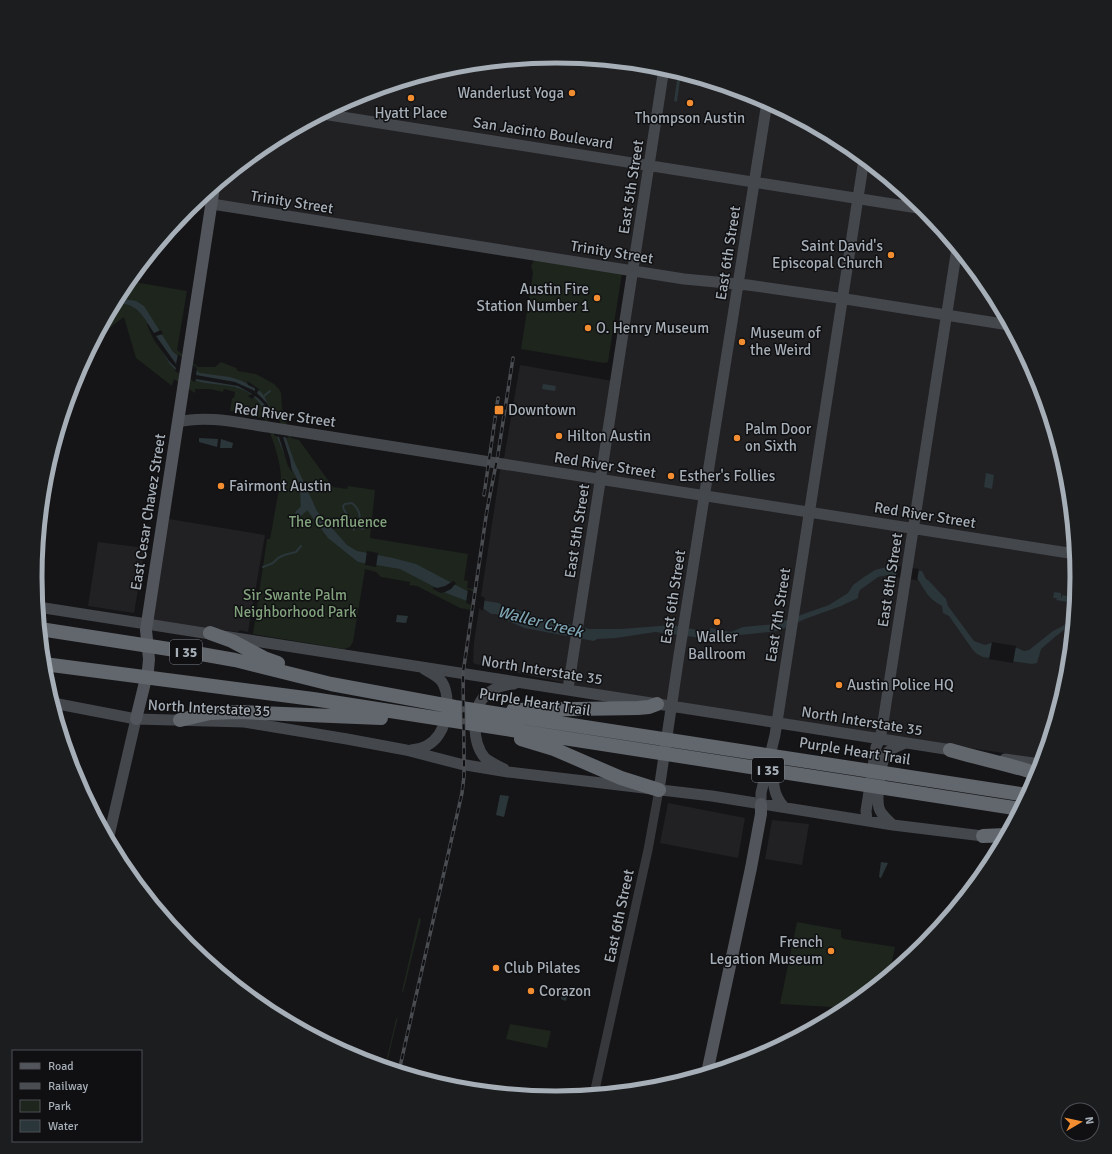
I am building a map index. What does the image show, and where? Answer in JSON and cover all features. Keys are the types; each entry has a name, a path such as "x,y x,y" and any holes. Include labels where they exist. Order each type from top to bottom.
{"highway":[{"name":"Purple Heart Trail","path":"45,630 215,656 331,684 480,711 508,712 634,742 903,790 1015,808"},
{"path":"210,633 232,641 264,658 291,667 331,684"},
{"name":"I 35","path":"50,665 313,699 472,724 514,734"},
{"path":"508,712 638,708 649,707 657,704"},
{"path":"180,720 210,713 239,712 381,718 425,717"},
{"path":"514,734 554,749 621,778 659,790"},
{"name":"Purple Heart Trail","path":"514,734 634,742 905,776 1022,794"},
{"path":"950,750 1032,772"},
{"path":"983,836 1000,835"}],"main road":[{"name":"East 5th Street","path":"568,690 663,75"},
{"name":"East 6th Street","path":"659,790 680,647 766,108"},
{"name":"San Jacinto Boulevard","path":"331,115 911,206"},
{"name":"East 7th Street","path":"708,1068 751,868 761,814 761,793 775,735 863,165"},
{"name":"East Cesar Chavez Street","path":"110,832 148,670 149,659 146,627 213,195"},
{"name":"Trinity Street","path":"212,204 684,279 842,299 1003,324"},
{"name":"East 8th Street","path":"867,820 866,811 876,746 880,739 955,254"},
{"name":"Red River Street","path":"178,422 189,419 216,420 268,427 1069,553"},
{"name":"North Interstate 35","path":"43,608 146,627 210,633 1035,763"},
{"path":"406,750 420,749 435,739 442,729 447,711 447,696 442,681 419,666"},
{"path":"508,772 486,758 478,746 475,734 477,710 482,699 495,688 527,683"},
{"name":"North Interstate 35","path":"59,704 136,719 244,722 406,750 460,764 508,772 784,807 998,839"},
{"path":"775,735 773,786 777,799 784,807"},
{"path":"893,824 883,815 879,807 878,800 883,761 887,753 893,748 905,743"}],"street":[{"name":"East 6th Street","path":"595,1090 648,850 659,790"}],"shaded area":[{"path":"522,64 590,64 623,67 689,81 721,90 753,102 813,132 842,150 869,169 895,191 942,238 964,264 1001,320 1031,380 1043,412 1060,477 1066,510 1070,577 1066,644 1060,677 1043,742 1037,758 666,702 665,704 475,664 473,662 474,642 502,458 504,458 520,365 619,382 635,266 217,200 219,189 243,169 270,150 299,132 359,102 391,90 456,73 489,67"},
{"path":"169,519 265,535 248,632 240,630 238,632 152,620"},
{"path":"98,542 145,548 134,613 88,606"},
{"path":"668,803 745,818 738,858 660,843"},
{"path":"772,820 809,824 802,865 765,859"}],"green space":[{"path":"535,259 622,273 608,362 604,363 521,349 533,273 531,266"},
{"name":"The Confluence","path":"135,282 187,291 177,350 198,367 215,367 221,362 236,368 238,371 256,374 274,384 281,393 282,408 291,438 299,440 333,487 347,489 348,486 375,490 370,538 468,554 464,580 468,581 467,588 474,589 471,610 460,608 417,586 409,585 410,582 381,577 376,572 365,569 353,642 350,647 344,649 253,634 267,539 270,539 281,478 281,471 277,456 264,418 248,416 242,412 230,411 232,398 234,398 235,392 224,389 223,392 210,389 195,389 195,393 174,379 172,386 136,358 124,317 105,331"},
{"path":"419,917 421,920 403,993 402,991"},
{"path":"797,922 841,930 841,937 844,939 895,947 891,967 869,985 837,1007 780,1004"},
{"path":"398,1017 387,1063 386,1062 396,1019"},
{"path":"510,1024 551,1031 547,1048 506,1039"}],"water":[{"path":"677,80 680,80 677,102 674,101"},
{"name":"Waller Creek","path":"124,299 136,301 144,306 173,352 200,373 230,377 242,381 261,392 286,438 294,461 317,511 347,545 357,551 416,564 486,601 499,603 507,609 513,608 532,616 589,629 621,629 672,625 707,632 711,628 731,632 743,627 775,624 829,605 848,593 853,585 864,577 875,570 887,567 922,571 926,579 946,599 948,606 974,641 985,645 991,643 1017,648 1024,651 1029,650 1053,631 1063,626 1068,620 1068,627 1041,649 1037,663 1032,664 983,657 973,650 949,616 943,613 942,606 930,597 917,578 888,575 878,577 860,590 858,598 778,631 721,637 718,640 655,632 616,638 597,639 594,641 524,628 500,617 497,614 491,614 480,606 446,593 400,569 358,562 328,538 307,510 304,511 301,509 300,488 297,478 286,458 271,421 258,401 251,394 236,387 193,380 177,371 168,361 150,326 143,316 134,308 125,304 120,305"},
{"path":"543,384 556,386 555,391 542,389"},
{"path":"199,438 218,439 217,447 199,442"},
{"path":"221,439 233,443 232,448 220,448"},
{"path":"986,473 994,475 992,489 984,487"},
{"path":"1054,592 1061,593 1061,598 1063,595 1067,596 1068,599 1069,596 1069,602 1056,600 1057,598 1053,598"},
{"path":"397,615 408,616 406,623 396,622"},
{"path":"500,795 509,796 504,817 496,815"},
{"path":"881,862 888,863 881,878 879,877"},
{"path":"563,988 569,989 566,1001 561,999"}],"pier":[{"path":"148,324 154,333 161,330 163,334 156,336 176,364 178,354 197,368 196,375 235,382 255,391 255,388 248,385 247,381 259,389 257,393 267,403 276,420 278,418 289,438 283,437 290,459 292,472 288,466 279,437 275,436 267,419 273,419 264,404 255,396 252,399 248,396 252,394 238,386 196,379 195,382 175,371 176,368 154,340 147,325"},
{"path":"367,551 378,553 376,567 365,565"},
{"path":"897,566 919,569 917,581 896,577"},
{"path":"453,581 456,583 451,589 445,592 441,593 433,589 433,587 437,588 445,586"},
{"path":"468,589 485,598 483,611 466,603"},
{"path":"992,642 1016,646 1013,663 989,659"}],"waterway":[{"path":"264,396 270,391"},
{"path":"354,530 354,526 345,512 343,506 345,504 352,503 357,508 360,528 363,529"},
{"path":"299,513 308,505"},
{"path":"263,567 273,563 284,555 296,552 301,546"}],"railway":[{"path":"400,1067 462,793 464,776 463,673 487,510 498,454 513,358"},
{"path":"484,495 498,398"}],"place":[{"name":"Wanderlust Yoga","path":"572,93"},
{"name":"Hyatt Place","path":"411,98"},
{"name":"Thompson Austin","path":"690,103"},
{"name":"Saint David's Episcopal Church","path":"891,255"},
{"name":"Austin Fire Station Number 1","path":"597,298"},
{"name":"O. Henry Museum","path":"588,328"},
{"name":"Museum of the Weird","path":"742,342"},
{"name":"Downtown","path":"499,410"},
{"name":"Hilton Austin","path":"559,436"},
{"name":"Palm Door on Sixth","path":"737,438"},
{"name":"Esther's Follies","path":"671,476"},
{"name":"Fairmont Austin","path":"221,486"},
{"name":"Waller Ballroom","path":"717,622"},
{"name":"Austin Police HQ","path":"839,685"},
{"name":"French Legation Museum","path":"831,951"},
{"name":"Club Pilates","path":"496,968"},
{"name":"Corazon","path":"531,991"}],"park label":[{"name":"Sir Swante Palm Neighborhood Park","path":"295,604"}]}
